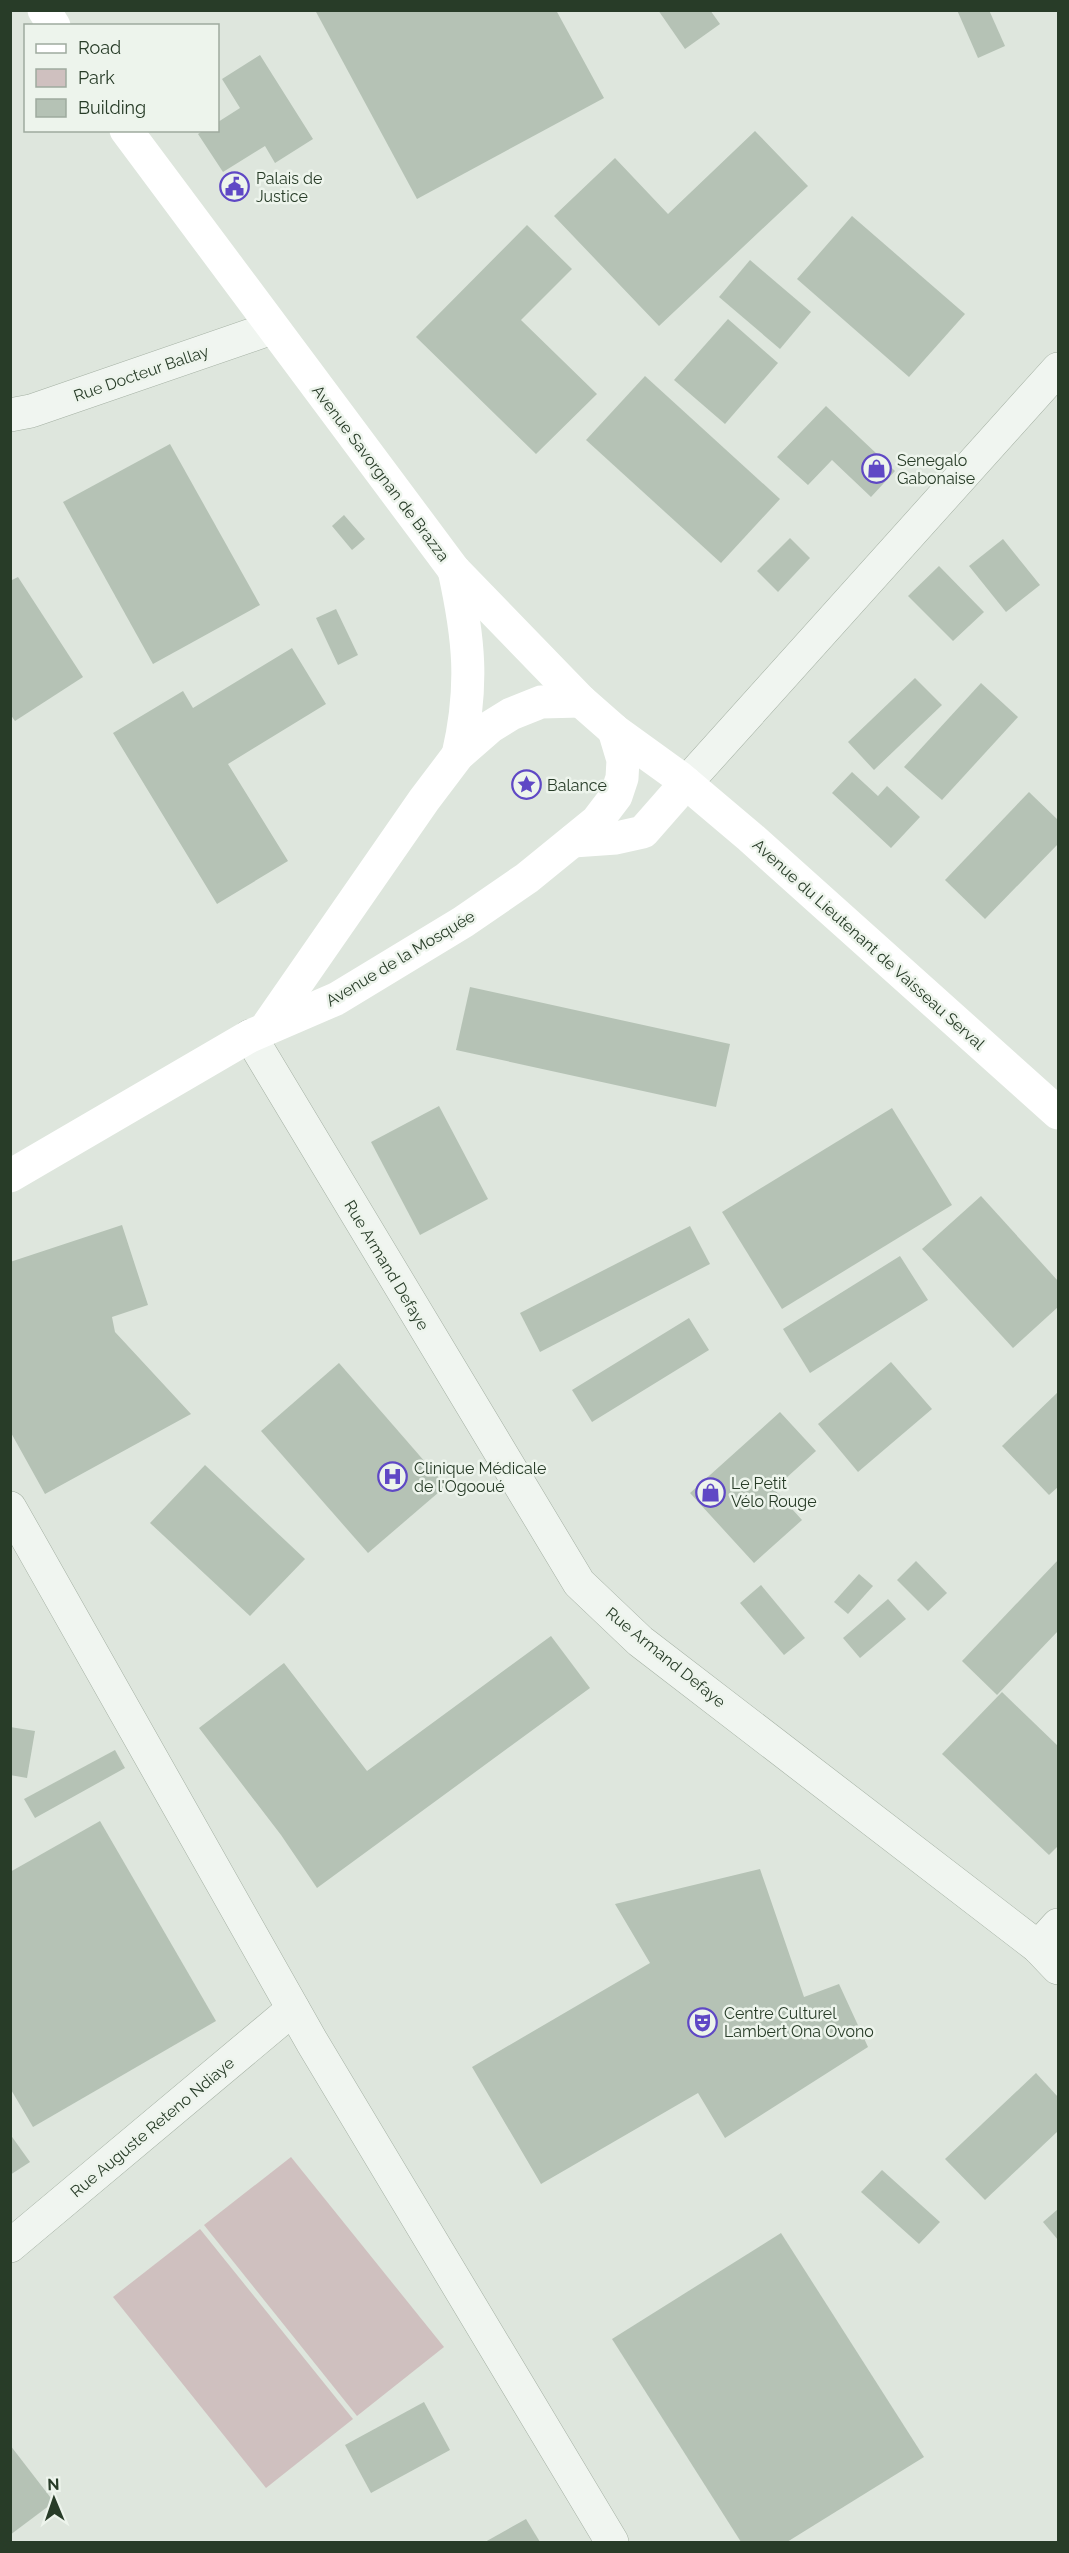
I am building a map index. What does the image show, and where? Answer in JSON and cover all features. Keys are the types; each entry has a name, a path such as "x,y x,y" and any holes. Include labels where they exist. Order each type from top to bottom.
{"street":[{"path":"44,10 53,24"},
{"name":"Avenue Savorgnan de Brazza","path":"127,132 454,570 581,701 614,730 682,780"},
{"name":"Rue Docteur Ballay","path":"10,415 31,411 272,328"},
{"path":"573,841 643,832 682,780 1059,369"},
{"path":"454,570 467,638 469,669 466,717 458,755"},
{"path":"258,1032 458,755 490,727 511,714 541,702 581,701"},
{"name":"Avenue de la Mosquée","path":"10,1176 258,1032 336,999 463,922 527,878 597,821 616,796 622,778 623,760 614,730"},
{"name":"Avenue du Lieutenant de Vaisseau Serval","path":"682,780 750,837 1059,1113"},
{"name":"Rue Armand Defaye","path":"258,1032 579,1583 640,1641 1052,1947"},
{"path":"10,1508 293,2008 612,2542"},
{"name":"Rue Auguste Reteno Ndiaye","path":"10,2246 293,2008"}],"green space":[{"path":"291,2157 444,2347 357,2416 204,2225"},
{"path":"200,2229 353,2419 266,2488 113,2297"}],"building":[{"path":"315,10 556,10 604,98 417,199"},
{"path":"658,10 710,10 720,24 685,49"},
{"path":"957,10 989,10 1005,46 978,58"},
{"path":"260,55 313,139 275,163 265,146 223,172 198,134 219,132 219,121 240,108 222,79"},
{"path":"755,131 808,186 659,326 554,216 615,158 668,214"},
{"path":"852,216 965,314 909,377 797,279"},
{"path":"527,225 572,269 521,320 597,394 536,454 416,337"},
{"path":"750,260 811,312 780,349 719,297"},
{"path":"728,319 778,363 725,424 674,380"},
{"path":"645,376 780,499 721,563 586,440"},
{"path":"826,406 895,471 871,497 832,460 808,485 777,457"},
{"path":"170,444 260,605 153,664 63,502"},
{"path":"344,515 365,539 352,550 332,526"},
{"path":"790,538 810,558 778,592 757,571"},
{"path":"1003,539 1040,585 1006,612 969,566"},
{"path":"939,566 984,612 953,641 908,596"},
{"path":"18,577 83,677 15,721 10,714 10,581"},
{"path":"336,609 358,655 338,665 316,618"},
{"path":"292,648 326,704 228,764 288,861 217,904 113,733 183,691 193,708"},
{"path":"915,678 942,705 874,770 848,742"},
{"path":"981,683 1018,717 942,800 904,767"},
{"path":"852,772 878,796 887,786 920,817 891,848 832,793"},
{"path":"1029,792 1058,820 1058,844 985,919 945,880"},
{"path":"470,987 730,1044 716,1107 456,1050"},
{"path":"439,1106 488,1199 420,1235 371,1142"},
{"path":"892,1108 952,1205 782,1309 722,1212"},
{"path":"981,1196 1058,1281 1058,1307 1013,1348 922,1249"},
{"path":"122,1225 148,1305 112,1317 115,1332 191,1414 45,1494 10,1431 10,1262"},
{"path":"690,1226 710,1264 540,1352 520,1313"},
{"path":"900,1256 928,1300 810,1373 783,1329"},
{"path":"689,1318 709,1350 592,1422 572,1390"},
{"path":"891,1362 932,1409 858,1472 818,1424"},
{"path":"339,1363 446,1486 368,1553 261,1431"},
{"path":"1058,1392 1058,1487 1049,1495 1002,1446"},
{"path":"780,1412 816,1451 774,1489 802,1520 754,1563 690,1493"},
{"path":"205,1465 305,1559 250,1616 150,1523"},
{"path":"1058,1560 1058,1631 997,1695 962,1661"},
{"path":"916,1561 947,1593 928,1611 897,1580"},
{"path":"859,1574 873,1586 848,1614 834,1602"},
{"path":"761,1585 805,1638 784,1655 740,1603"},
{"path":"888,1599 906,1619 860,1658 843,1638"},
{"path":"551,1636 590,1688 317,1888 281,1835 199,1728 284,1663 367,1771"},
{"path":"1002,1692 1058,1746 1058,1846 1049,1855 942,1754"},
{"path":"10,1727 35,1731 27,1778 10,1775"},
{"path":"115,1750 125,1768 35,1818 24,1799"},
{"path":"100,1821 216,2021 33,2127 10,2088 10,1872"},
{"name":"Centre Culturel Lambert Ona Ovono","path":"760,1869 804,1997 839,1984 868,2047 725,2138 698,2093 541,2184 472,2067 650,1963 615,1904"},
{"path":"1036,2073 1058,2097 1058,2131 985,2200 945,2159"},
{"path":"10,2134 30,2162 10,2175"},
{"path":"882,2170 940,2222 919,2244 861,2192"},
{"path":"1058,2209 1058,2240 1043,2222"},
{"path":"781,2233 924,2457 787,2542 741,2542 612,2339"},
{"path":"424,2402 450,2450 371,2493 345,2445"},
{"path":"10,2445 54,2502 10,2535"},
{"path":"526,2519 540,2542 485,2542"}],"place":[{"name":"Palais de Justice","path":"235,187"},
{"name":"Senegalo Gabonaise","path":"876,469"},
{"name":"Balance","path":"526,785"},
{"name":"Clinique Médicale de l'Ogooué","path":"393,1477"},
{"name":"Le Petit Vélo Rouge","path":"710,1492"},
{"name":"Centre Culturel Lambert Ona Ovono","path":"703,2022"}]}
